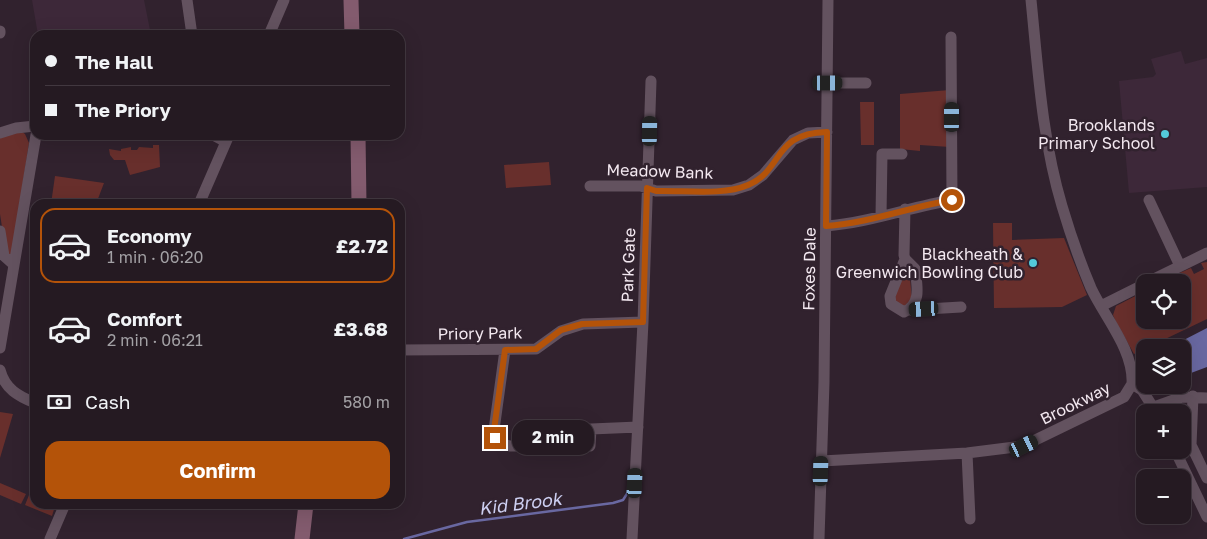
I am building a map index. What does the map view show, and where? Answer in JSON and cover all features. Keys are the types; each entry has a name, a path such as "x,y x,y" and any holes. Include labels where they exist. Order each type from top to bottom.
{"main road":[{"path":"351,0 352,30"},
{"path":"358,140 359,199"},
{"path":"302,539 305,509"}],"street":[{"path":"187,0 191,30"},
{"path":"271,30 284,0"},
{"name":"Foxes Dale","path":"820,539 828,0"},
{"path":"1031,0 1039,82 1052,165 1062,206 1081,261 1101,306 1129,359 1133,373 1132,384 1142,390 1151,404"},
{"path":"826,226 853,224 905,209 952,200 951,38"},
{"name":"Park Gate","path":"632,539 643,322 651,81"},
{"path":"828,83 866,83"},
{"path":"0,133 16,128 30,127"},
{"name":"Meadow Bank","path":"590,186 647,188 656,191 733,190 749,185 762,175 793,140 808,132 827,132"},
{"path":"0,348 35,140"},
{"path":"201,199 228,140"},
{"path":"881,216 882,154 902,154"},
{"path":"1149,200 1180,266"},
{"path":"905,209 905,259 890,296 891,304 897,310 904,312 960,307"},
{"path":"0,231 4,256 13,264"},
{"path":"1164,274 1207,253"},
{"path":"905,259 915,269 917,283 917,299 910,310"},
{"path":"1101,306 1136,288"},
{"name":"Priory Park","path":"405,350 536,349 561,330 582,324 643,322"},
{"path":"505,350 494,430 495,438 502,444 510,446 590,446 591,428 638,427"},
{"path":"0,370 3,379 12,392 30,401"},
{"name":"Brookway","path":"822,461 966,453 1024,446 1124,397 1132,384"},
{"path":"1192,396 1191,445 1207,478"},
{"path":"1167,404 1182,397 1207,398"},
{"path":"966,453 970,519"},
{"path":"1178,459 1207,517"},
{"path":"50,539 63,509"}],"shaded area":[{"path":"32,0 144,0 150,30 37,30"},
{"name":"Brooklands Primary School","path":"1181,51 1185,64 1207,58 1207,187 1129,193 1119,81 1153,77 1156,74 1151,59"},
{"path":"950,90 950,147 920,145 920,151 900,149 900,94"},
{"path":"860,102 874,102 874,145 861,145"},
{"path":"21,131 25,134 29,143 12,255 6,253 0,214 0,137"},
{"path":"153,145 159,145 160,167 130,175 125,160 114,160 110,155 109,149 121,151 121,149 131,147 131,150 137,150 139,147 153,148"},
{"path":"549,162 551,185 506,188 504,165"},
{"path":"55,176 104,183 98,199 52,199"},
{"name":"Blackheath & Greenwich Bowling Club","path":"993,223 1012,223 1012,240 1064,238 1087,295 1062,307 994,308"},
{"path":"1207,262 1207,319 1191,327 1191,274 1177,274 1191,268 1194,274 1204,269 1201,263"},
{"path":"909,268 912,299 906,307 895,301 895,292"},
{"path":"1136,296 1136,329 1186,329 1165,339 1136,339 1136,353 1134,354 1113,315 1116,306"},
{"path":"1207,328 1207,367 1191,373 1191,339 1186,339"},
{"path":"0,412 13,414 0,458"},
{"path":"0,483 26,494 21,504 0,495"},
{"path":"29,495 30,507 25,505"},
{"path":"35,509 54,509 52,516"}],"waterway":[{"name":"Kid Brook","path":"404,539 467,522 613,503 623,500 630,489"}],"place":[{"name":"Brooklands Primary School","path":"1165,134"},
{"name":"Blackheath & Greenwich Bowling Club","path":"1033,263"}],"route":[{"path":"495,438 494,430 505,350 536,349 561,330 582,324 643,322 647,188 656,191 733,190 749,185 762,175 780,152 793,140 808,132 827,132 826,226 853,224 921,205 952,200"}]}
